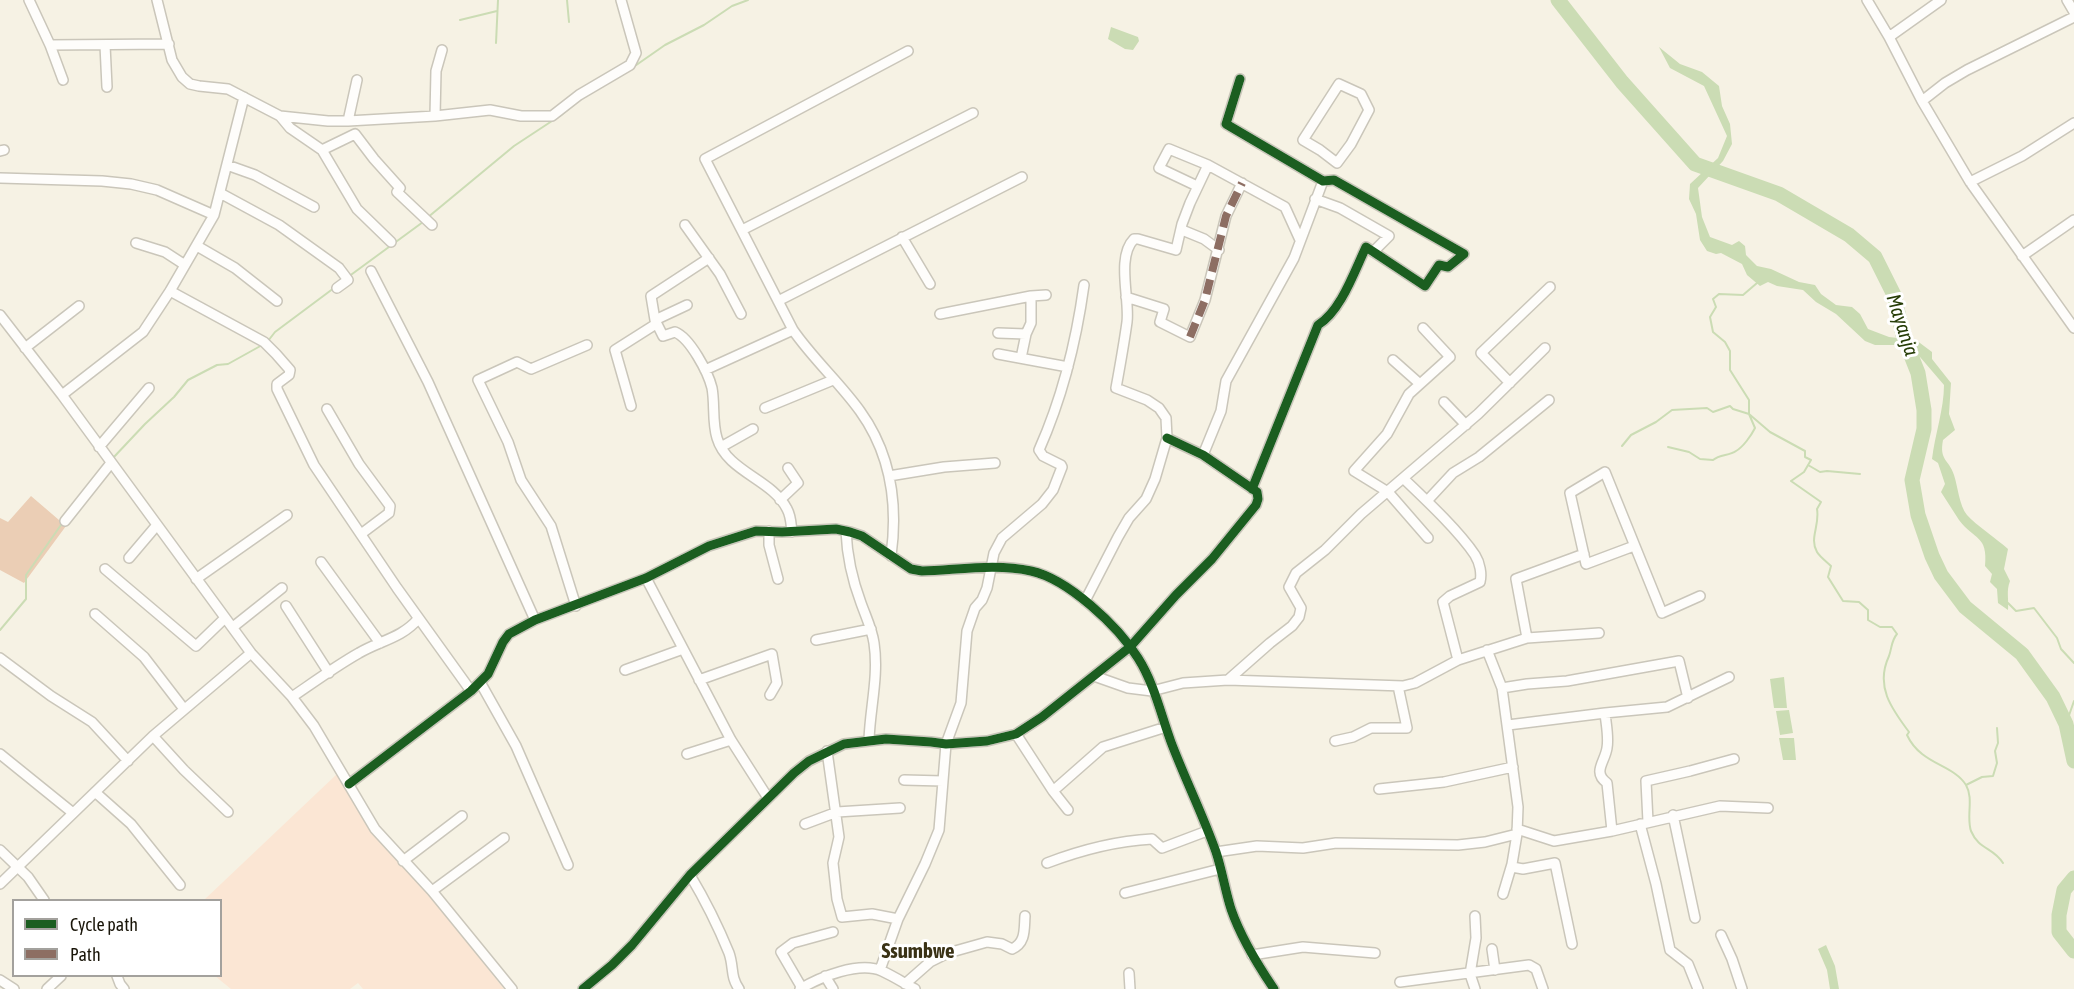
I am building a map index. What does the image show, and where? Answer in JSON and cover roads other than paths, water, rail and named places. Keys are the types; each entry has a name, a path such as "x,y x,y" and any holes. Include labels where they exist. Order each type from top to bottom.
{"street":[{"path":"29,0 63,80"},
{"path":"157,0 172,60 182,77 190,84 228,89 280,116 291,128 322,150 357,209 391,242"},
{"path":"280,116 348,121 490,110 521,116 552,116 579,95 630,65 634,59 636,53 621,0"},
{"path":"1867,0 1922,101 1970,182 2074,328"},
{"path":"1889,37 1941,0"},
{"path":"2067,0 2074,12"},
{"path":"1922,101 1968,70 2074,17"},
{"path":"50,45 169,44"},
{"path":"105,45 107,87"},
{"path":"435,116 436,71 442,50"},
{"path":"891,556 895,526 894,503 883,451 875,433 859,409 806,349 793,330 705,159 908,51"},
{"path":"1240,79 1226,124 1323,181 1334,180 1464,254 1448,267 1439,265 1425,286 1366,247 1337,306 1327,320 1318,325 1252,489"},
{"path":"348,121 357,80"},
{"path":"1339,84 1361,94 1369,110 1361,122 1351,144 1337,163 1303,140 1339,84"},
{"path":"62,395 143,332 170,291 214,215 244,97"},
{"path":"742,230 973,113"},
{"path":"1970,182 2022,156 2074,123"},
{"path":"322,150 355,134 400,188 397,192 429,221"},
{"path":"1197,186 1159,168 1169,149 1208,165 1285,207 1300,240"},
{"path":"227,165 255,175 314,207"},
{"path":"1085,601 1118,537 1146,499 1155,479 1167,438 1166,418 1160,408 1148,400 1116,388 1128,321 1124,276 1129,244 1134,239 1176,250 1182,224 1208,165"},
{"path":"778,301 1022,177"},
{"path":"0,178 130,184 157,190 214,215"},
{"path":"1203,455 1221,411 1226,381 1294,258 1323,181"},
{"path":"1126,297 1164,309 1160,322 1191,337 1205,300 1226,216 1242,183"},
{"path":"220,193 279,225 339,268 347,278 338,288"},
{"path":"1316,199 1340,208 1389,236 1373,252"},
{"path":"2022,256 2074,220"},
{"path":"685,225 720,274 741,314"},
{"path":"1182,230 1204,239 1219,250"},
{"path":"902,237 930,285"},
{"path":"136,243 165,252 185,266"},
{"path":"196,246 235,268 277,301"},
{"path":"708,258 651,296 656,322 663,336 675,332 687,340 705,370 712,388 717,439 726,457 780,500 790,514 792,531"},
{"path":"371,271 428,382 535,620"},
{"path":"880,970 898,919 939,830 946,744 961,704 967,631 975,608 982,600 987,588 989,568 994,553 1002,538 1042,504 1053,490 1060,475 1061,465 1043,456 1039,450 1051,422 1078,332 1084,285"},
{"path":"1510,383 1481,353 1550,287"},
{"path":"170,291 265,344 290,370 289,375 276,387 314,465 418,619 471,691"},
{"path":"940,314 1046,295"},
{"path":"1021,358 1031,323 1031,296"},
{"path":"632,406 615,350 656,322 687,305"},
{"path":"25,348 79,306"},
{"path":"0,315 62,395 251,653 292,697 314,726 375,829 432,891 512,989"},
{"path":"1423,327 1450,357 1409,394 1387,434 1354,471 1388,492 1428,538"},
{"path":"705,370 793,330"},
{"path":"998,333 1026,334"},
{"path":"576,606 551,526 521,480 508,442 478,380 517,362 531,369 587,345"},
{"path":"1228,680 1292,626 1299,617 1300,608 1289,586 1296,573 1325,550 1361,514 1466,424 1545,348"},
{"path":"998,354 1068,368"},
{"path":"1393,360 1420,384"},
{"path":"765,408 833,380"},
{"path":"99,447 149,388"},
{"path":"1427,501 1453,473 1479,457 1549,400"},
{"path":"1444,402 1466,424"},
{"path":"327,409 359,464 390,506 389,513 361,534"},
{"path":"721,447 753,429"},
{"path":"583,989 632,945 690,875 809,760 844,744 869,740 911,740 946,744 987,741 1017,734 1130,647 1212,559 1256,505 1258,499 1257,492 1203,455 1167,438"},
{"path":"65,521 111,463"},
{"path":"889,476 944,467 995,463"},
{"path":"780,500 798,483 788,468"},
{"path":"1634,546 1586,564 1570,493 1605,472 1662,613 1700,596"},
{"path":"1404,479 1427,501 1475,556 1479,566 1480,582 1450,596 1443,602 1458,660"},
{"path":"196,579 286,516"},
{"path":"129,558 157,525"},
{"path":"349,783 471,691 488,674 509,634 535,620 645,578 709,546 756,531 836,529 846,531 862,536 911,569 922,572 1006,567 1037,573 1064,585 1105,618 1130,647 1147,674 1216,852 1232,910 1252,956 1274,989"},
{"path":"769,531 769,545 778,579"},
{"path":"846,531 849,564 861,604 872,629 875,682 870,712 869,740"},
{"path":"1527,638 1516,579 1584,554"},
{"path":"321,562 380,643"},
{"path":"105,569 196,646 225,618"},
{"path":"645,578 731,740 768,798"},
{"path":"232,627 282,588"},
{"path":"286,606 329,673"},
{"path":"95,614 144,657 184,709"},
{"path":"292,697 356,655 399,635 418,619"},
{"path":"816,640 872,629"},
{"path":"1094,676 1128,688 1152,691 1183,683 1228,680 1398,686 1415,683 1458,660 1527,638 1599,633"},
{"path":"625,670 683,649"},
{"path":"1486,650 1502,688 1518,807 1512,867 1503,894"},
{"path":"0,884 16,866 153,736 251,653"},
{"path":"699,680 772,654 777,683 770,695"},
{"path":"0,658 51,696 92,722 128,761"},
{"path":"1502,688 1567,681 1679,661 1688,698"},
{"path":"1508,725 1667,707 1729,677"},
{"path":"480,682 516,746 568,865"},
{"path":"1335,741 1353,738 1371,728 1407,728 1398,686"},
{"path":"1605,713 1607,748 1600,765 1600,772 1602,779 1607,783 1612,831"},
{"path":"1053,790 1103,747 1166,727"},
{"path":"1017,734 1068,810"},
{"path":"153,736 184,770 228,812"},
{"path":"687,754 731,740"},
{"path":"827,751 837,812 839,837 833,862 837,899 842,917 872,914 898,919"},
{"path":"0,754 73,813"},
{"path":"1698,989 1688,964 1670,950 1644,823 1646,781 1734,759"},
{"path":"1379,789 1444,782 1513,767"},
{"path":"904,780 944,781"},
{"path":"95,792 131,824 180,885"},
{"path":"1216,852 1257,846 1303,848 1336,843 1458,845 1485,842 1517,832 1554,841 1612,831 1673,815 1720,806 1768,808"},
{"path":"805,824 837,812 900,808"},
{"path":"1673,815 1695,918"},
{"path":"403,861 462,816"},
{"path":"1047,863 1083,850 1141,840 1152,839 1162,848 1207,831"},
{"path":"432,891 504,838"},
{"path":"0,850 27,877 43,899"},
{"path":"1512,867 1523,869 1555,863 1572,944"},
{"path":"1125,893 1220,869"},
{"path":"690,875 707,905 730,956 732,976 739,989"},
{"path":"905,984 930,962 948,953 987,942 1002,944 1012,949 1019,946 1023,939 1025,916"},
{"path":"1475,916 1476,938 1470,974 1475,989"},
{"path":"833,932 793,943 781,952 801,988 825,976 857,969 880,970 915,989"},
{"path":"1721,935 1742,989"},
{"path":"1252,956 1303,946 1375,953"},
{"path":"1492,949 1495,970"},
{"path":"1400,982 1529,965 1536,969 1543,989"},
{"path":"1129,973 1130,989"},
{"path":"825,976 833,989"},
{"path":"47,989 59,977"},
{"path":"0,980 14,989"}],"waterway":[{"path":"496,43 498,0"},
{"path":"567,0 569,22"},
{"path":"632,68 665,45 704,25 732,6 748,0"},
{"name":"Mayanja","path":"1558,0 1622,82 1695,164 1779,194 1849,235 1875,257 1894,295 1903,335 1918,373 1924,410 1924,429 1912,480 1918,515 1932,556 1941,575 1965,607 2022,654 2053,697 2066,724 2074,761"},
{"path":"460,20 497,11"},
{"path":"560,116 576,103"},
{"path":"427,218 514,146 555,119"},
{"path":"348,277 423,222"},
{"path":"1757,283 1743,295 1719,294 1713,299 1716,307 1710,317 1713,332 1725,342 1730,351 1730,370 1749,400 1749,414 1770,432 1805,451 1805,457 1811,460 1804,472 1791,481 1821,502 1817,509 1814,542 1818,554 1831,566 1828,577 1843,601 1859,602 1868,610 1868,620 1880,627 1892,627 1897,634 1885,667 1884,677 1884,687 1891,705 1909,732 1907,735 1913,745 1920,753 1953,773 1966,785 1971,831 1978,842 2003,863"},
{"path":"268,341 275,332 334,288"},
{"path":"113,458 188,380 217,365 228,364 264,344"},
{"path":"1622,446 1631,435 1656,422 1672,410 1707,408 1713,412 1730,406 1749,414 1755,428 1739,449 1713,460 1700,459 1689,452 1668,447"},
{"path":"1808,465 1820,472 1860,474"},
{"path":"0,630 26,599 26,575 63,522"},
{"path":"2008,603 2016,611 2034,608 2057,638 2061,649 2074,663"},
{"path":"2066,724 2074,701"},
{"path":"1966,785 1982,777 1993,776 1997,763 1995,751 1998,743 1997,728"},
{"name":"Mayanja","path":"2074,878 2064,890 2059,915 2059,932 2074,951"}],"district":[{"name":"Ssumbwe","path":"918,951"}]}
